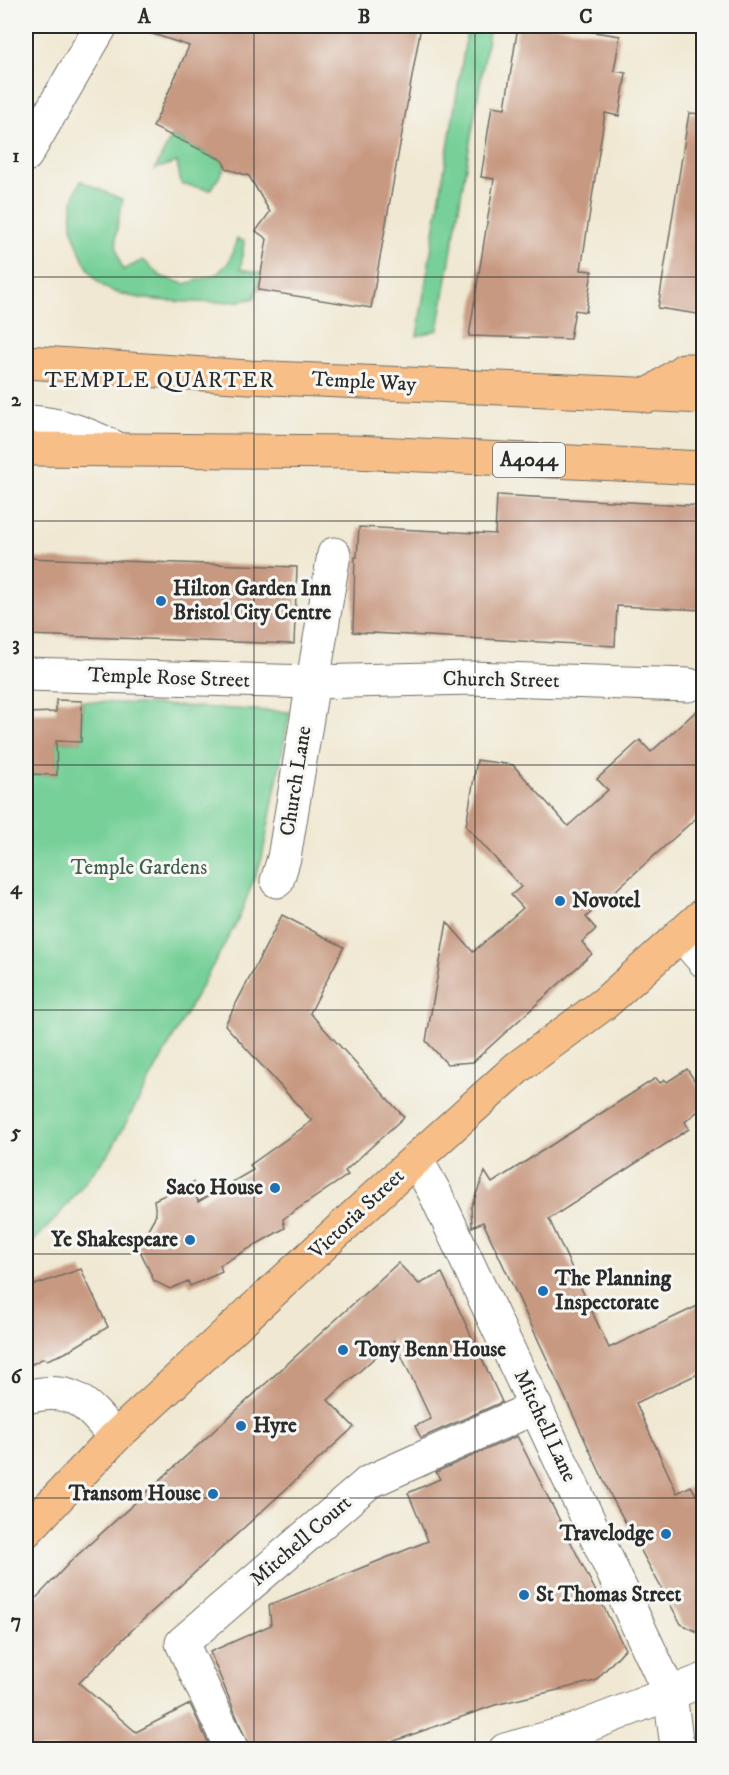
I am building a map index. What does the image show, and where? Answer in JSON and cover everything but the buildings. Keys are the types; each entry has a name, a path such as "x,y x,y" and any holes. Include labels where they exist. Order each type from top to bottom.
{"main road":[{"name":"Temple Way","path":"26,362 249,377 704,397"},
{"path":"648,396 684,370 704,370"},
{"name":"A4044","path":"26,449 116,448 354,452 704,468"},
{"name":"Victoria Street","path":"26,1531 115,1437 518,1067 605,1003 692,924"}],"street":[{"path":"26,155 100,26"},
{"path":"26,422 51,422 75,428 116,448"},
{"name":"Church Lane","path":"277,881 284,858 334,554"},
{"name":"Temple Rose Street","path":"26,674 312,682"},
{"name":"Church Street","path":"312,682 470,678 689,685"},
{"path":"692,924 704,961"},
{"name":"Mitchell Lane","path":"416,1160 435,1193 670,1694 676,1740 680,1749"},
{"path":"26,1397 55,1392 72,1395 87,1406 115,1437"},
{"name":"Mitchell Court","path":"232,1749 182,1643 369,1482 536,1407"},
{"path":"506,1749 573,1731 704,1680"}],"green space":[{"path":"468,26 490,26 438,330 417,336"},
{"path":"172,136 221,160 225,167 211,190 181,184 177,162 155,169"},
{"path":"81,181 123,200 118,219 116,243 123,270 143,260 162,277 185,284 216,275 229,262 237,239 244,241 241,269 261,273 255,298 223,302 179,302 136,297 106,288 86,265 73,231 73,201"},
{"name":"Temple Gardens","path":"82,701 290,712 262,858 239,918 111,1150 57,1217 26,1249 26,774 57,775 56,741 81,742"}],"place":[{"name":"Hilton Garden Inn Bristol City Centre","path":"161,601"},
{"name":"Novotel","path":"560,901"},
{"name":"Saco House","path":"275,1188"},
{"name":"Ye Shakespeare","path":"190,1240"},
{"name":"The Planning Inspectorate","path":"543,1291"},
{"name":"Tony Benn House","path":"343,1350"},
{"name":"Hyre","path":"241,1426"},
{"name":"Transom House","path":"213,1494"},
{"name":"Travelodge","path":"666,1534"},
{"name":"St Thomas Street","path":"524,1595"}],"district":[{"name":"TEMPLE QUARTER","path":"160,380"}]}
